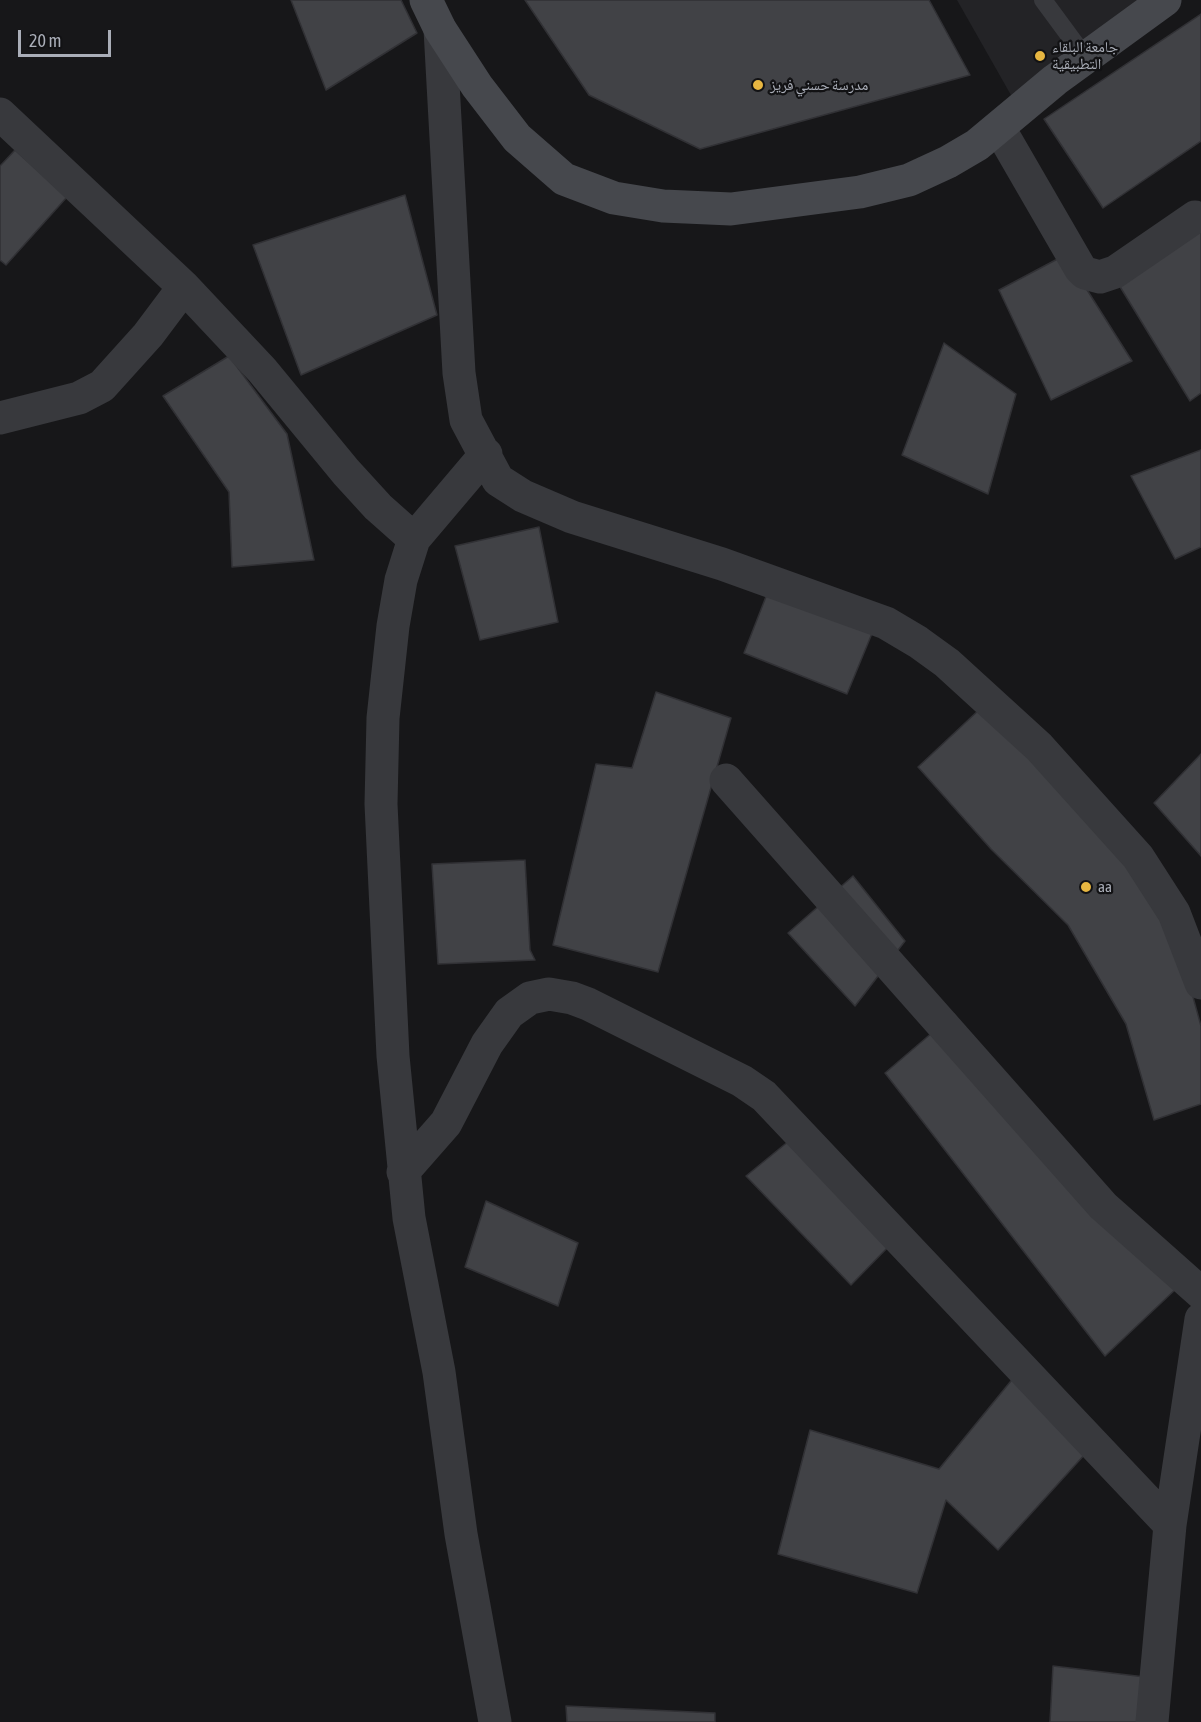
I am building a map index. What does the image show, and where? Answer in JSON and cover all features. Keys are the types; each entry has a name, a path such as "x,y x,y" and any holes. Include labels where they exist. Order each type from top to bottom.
{"street":[{"path":"426,0 440,29 477,86 517,138 564,179 614,198 663,206 731,210 860,192 909,180 948,162 999,128 1085,57 1165,0"},
{"path":"440,29 459,374 466,420 498,480 523,496 572,517 722,564 886,623 918,642 947,663 1039,747 1138,856 1174,913 1201,983"},
{"path":"0,114 184,287 262,370 346,472 378,507 414,539"},
{"path":"999,128 1085,273 1100,276 1115,272 1195,216"},
{"path":"0,418 79,398 102,386 129,358 184,287"},
{"path":"486,454 414,539 401,580 393,626 383,718 381,804 393,1056 403,1172 409,1218 439,1372 461,1534 495,1722"},
{"path":"726,780 1103,1206 1201,1293"},
{"path":"403,1172 446,1123 487,1044 509,1013 530,998 549,994 573,998 588,1004 742,1081 764,1096 1170,1525"},
{"path":"1152,1722 1170,1525 1199,1339"}],"lane":[{"path":"1043,0 1085,57"}],"shaded area":[{"name":"جامعة البلقاء التطبيقية","path":"957,0 1164,0 1020,111"}],"building":[{"path":"291,0 401,0 417,33 326,90"},
{"name":"مدرسة حسني فريز","path":"525,0 929,0 970,75 700,149 589,95"},
{"path":"1201,14 1201,141 1103,208 1044,119"},
{"path":"15,150 67,197 6,265 0,260 0,166"},
{"path":"405,195 437,315 301,375 253,245"},
{"path":"1201,223 1201,393 1190,401 1119,285"},
{"path":"1065,255 1132,361 1051,400 999,290"},
{"path":"944,343 1016,394 988,494 902,455"},
{"path":"229,356 287,434 314,560 232,567 229,492 163,396"},
{"path":"1201,450 1201,547 1175,559 1131,476"},
{"path":"539,527 558,622 480,640 455,546"},
{"path":"769,589 873,631 847,694 744,653"},
{"path":"656,692 731,718 658,972 553,945 596,764 632,768"},
{"name":"aa","path":"981,708 1119,844 1181,953 1201,1026 1201,1104 1154,1120 1126,1024 1068,925 991,849 918,767"},
{"path":"1201,754 1201,856 1154,803"},
{"path":"525,860 530,950 535,960 438,964 432,864"},
{"path":"853,876 905,941 855,1006 788,933"},
{"path":"954,1014 1178,1287 1105,1356 885,1073"},
{"path":"795,1136 894,1241 851,1285 746,1176"},
{"path":"486,1201 578,1243 558,1306 465,1267"},
{"path":"1015,1376 1086,1453 998,1550 946,1500 917,1593 778,1554 810,1430 939,1469"},
{"path":"1053,1666 1145,1677 1141,1722 1050,1722"},
{"path":"566,1706 715,1713 715,1722 567,1722"}],"place":[{"name":"جامعة البلقاء التطبيقية","path":"1040,56"},
{"name":"مدرسة حسني فريز","path":"758,85"},
{"name":"aa","path":"1086,887"}]}
